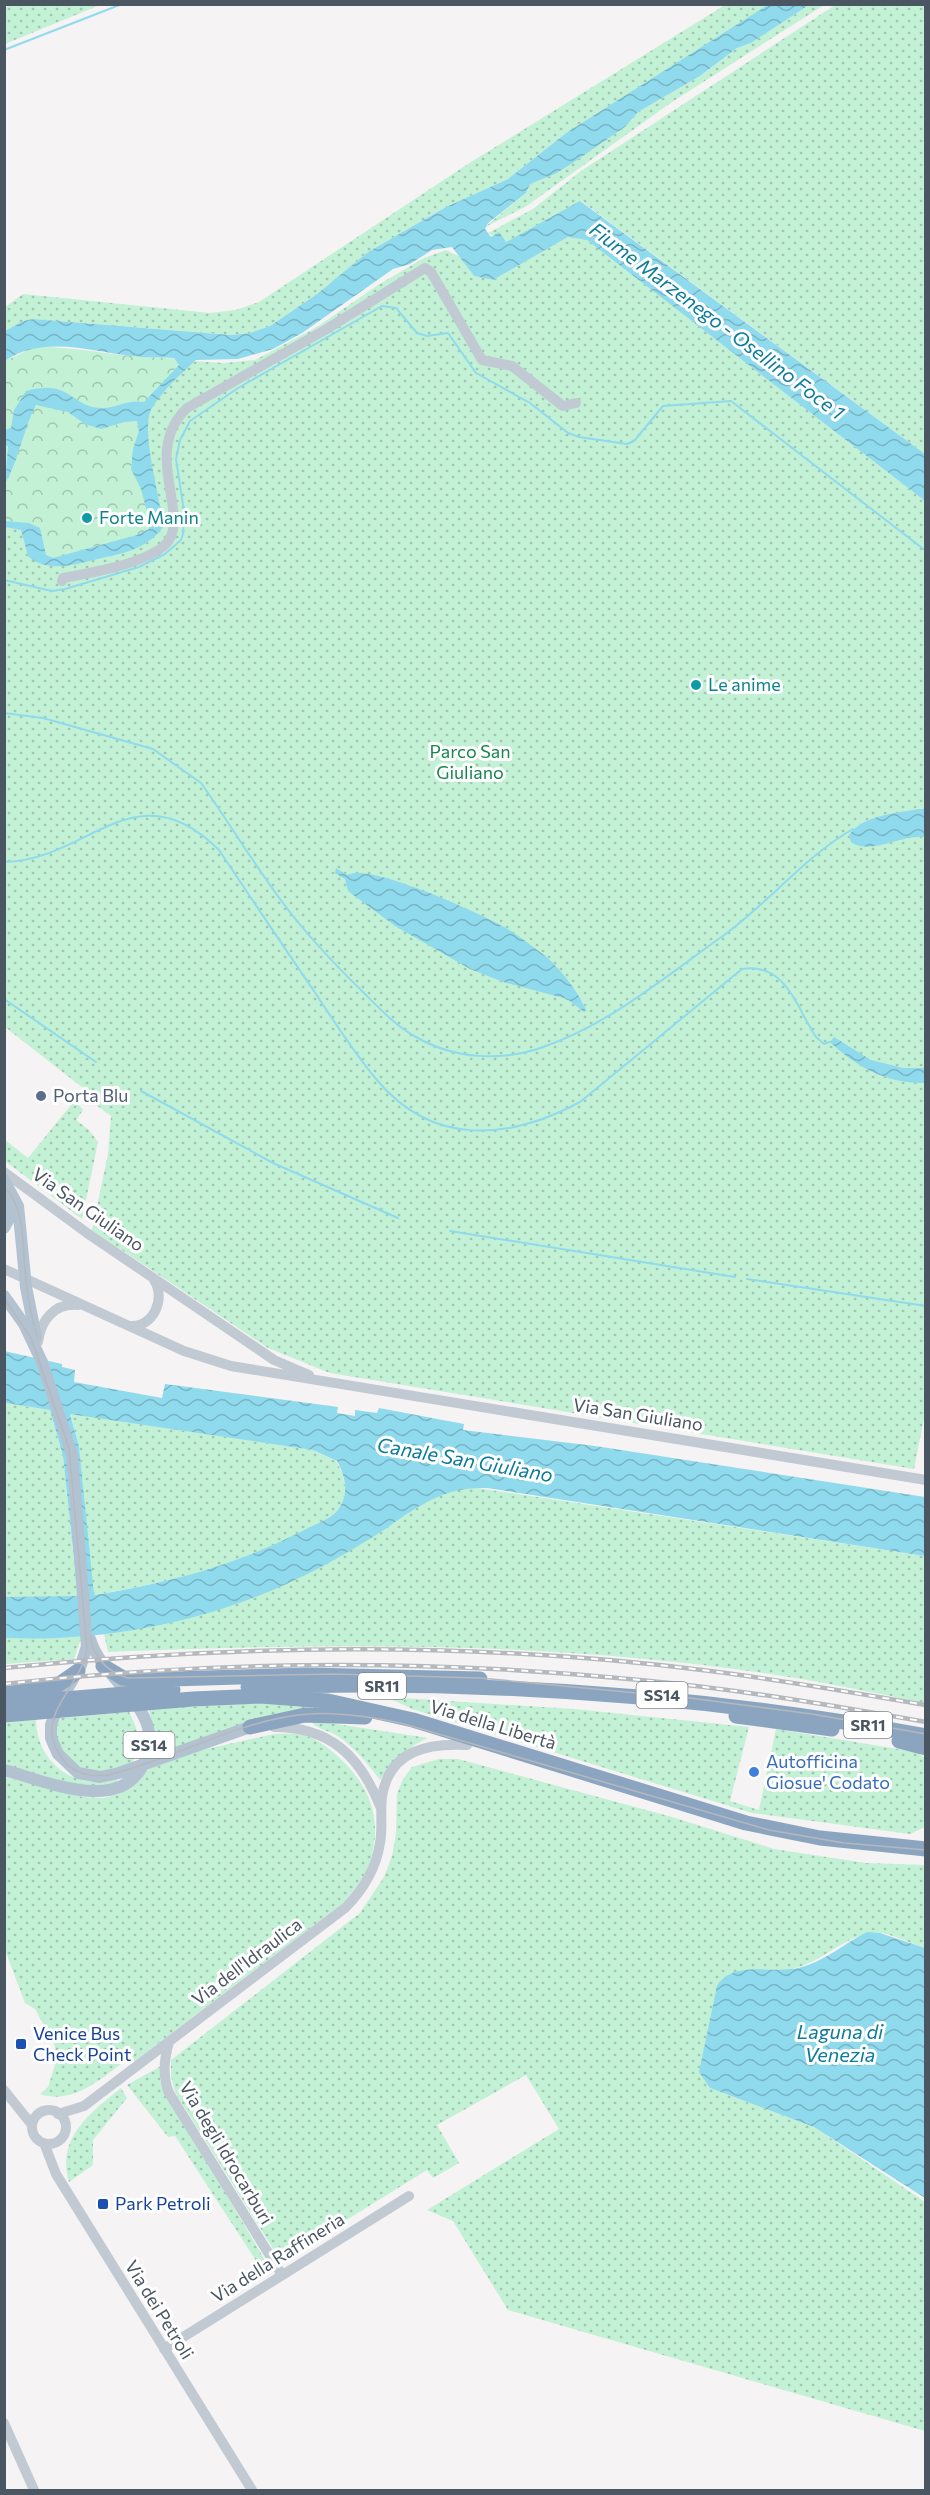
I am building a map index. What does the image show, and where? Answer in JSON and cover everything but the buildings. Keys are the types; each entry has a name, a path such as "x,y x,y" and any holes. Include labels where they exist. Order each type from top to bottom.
{"highway":[{"name":"SS14","path":"103,1666 126,1679 318,1675 495,1679 640,1692 759,1709"},
{"path":"7,1697 56,1687 78,1671"},
{"name":"Via della Libertà","path":"7,1697 208,1688 404,1687 600,1695 759,1709 926,1736"},
{"name":"SR11","path":"404,1687 668,1707 858,1733 926,1748"},
{"name":"Via della Libertà","path":"4,1715 193,1699 260,1696 308,1699 390,1714 746,1823 857,1843 926,1849"},
{"name":"SS14","path":"250,1727 305,1715 354,1716 394,1723 577,1773"},
{"name":"SR11","path":"857,1843 910,1843 926,1838"}],"main road":[{"path":"4,1180 11,1212 4,1228"},
{"name":"Via San Giuliano","path":"4,1180 18,1206 25,1278 40,1354"},
{"path":"4,1296 24,1324 40,1354"},
{"name":"SS14","path":"40,1354 72,1455 88,1632 86,1651 78,1671 55,1712 51,1731 53,1744 61,1759 70,1768 83,1774 100,1777 119,1773 250,1727"},
{"name":"SS14","path":"4,1770 81,1790 106,1792 126,1784 140,1770 149,1750 149,1734 144,1715 103,1666 95,1654 88,1632"}],"street":[{"path":"63,581 63,578 144,557 170,540 175,523 166,463 167,441 172,425 187,408 325,330 425,268 431,272 482,360 502,366 512,366 564,406 576,403"},
{"name":"Via San Giuliano","path":"4,1172 274,1360 300,1372 344,1384"},
{"name":"Via San Giuliano","path":"4,1269 184,1351 231,1366 926,1480"},
{"name":"Via San Giuliano","path":"128,1326 143,1323 156,1310 159,1290 152,1277"},
{"path":"40,1354 43,1323 52,1312 68,1305 85,1306"},
{"name":"Via dell'Idraulica","path":"250,1727 294,1727 308,1730 337,1744 359,1764 369,1780 382,1812"},
{"name":"Via dell'Idraulica","path":"65,2125 84,2106 331,1919 356,1896 364,1886 377,1855 382,1797 389,1777 409,1754 432,1744 467,1744"},
{"name":"Via degli Idrocarburi","path":"169,2042 165,2058 165,2082 169,2092 282,2275"},
{"path":"5,2091 27,2107 58,2114 65,2125 64,2134 58,2141 58,2163 69,2195"},
{"path":"5,2091 32,2125 36,2138 44,2143 58,2141"},
{"name":"Via dell'Idraulica","path":"58,2114 84,2106"},
{"path":"32,2125 41,2112"},
{"name":"Via dei Petroli","path":"44,2143 56,2174 252,2490"},
{"name":"Via della Raffineria","path":"164,2349 409,2196"},
{"path":"4,2423 34,2490"}],"green space":[{"path":"5,4 100,4 100,5 5,44"},
{"path":"725,5 769,5 566,133 508,179 446,207 368,252 317,294 270,326 250,333 231,335 33,319 23,321 5,331 5,307 23,294 210,313 236,310 259,302 471,162"},
{"path":"809,5 824,5 672,102 525,207 485,227 526,193 530,184 555,174 573,163 625,127 638,112 700,76 737,48 751,43"},
{"path":"835,5 925,5 925,454 581,201 506,242 488,233 533,209 581,171"},
{"name":"Parco San Giuliano","path":"568,237 587,239 925,501 926,1408 914,1469 330,1373 268,1348 92,1230 108,1154 111,1116 80,1093 83,1088 5,1027 4,366 107,356 224,363 255,360 317,327 378,285 424,258 446,250 460,257 474,276 493,280"},
{"path":"34,347 174,358 179,365 144,402 97,408 80,401 60,388 14,410 11,428 5,430 5,361"},
{"path":"36,404 68,412 85,424 101,429 124,422 137,421 139,431 133,449 131,469 141,489 150,524 149,529 137,535 49,558 44,551 42,531 29,523 5,521 5,484 15,466 24,428"},
{"path":"75,1100 83,1110 76,1120 89,1130 98,1142 82,1219 5,1161 5,1140 28,1158"},
{"path":"4,1403 50,1410 63,1456 78,1597 5,1597"},
{"path":"70,1413 313,1450 336,1461 344,1480 343,1500 336,1512 329,1517 253,1554 175,1579 93,1595 79,1446"},
{"path":"471,1487 925,1556 925,1703 756,1672 594,1655 432,1647 351,1646 108,1652 104,1634 127,1631 374,1536 436,1495"},
{"path":"82,1636 74,1659 5,1664 5,1638"},
{"path":"387,1697 574,1709 749,1727 730,1801 759,1810 776,1729 916,1752 925,1758 925,1827 910,1834 752,1813 412,1709"},
{"path":"282,1702 328,1708 152,1756 155,1735 149,1709"},
{"path":"129,1712 138,1739 137,1752 130,1766 102,1772 92,1771 76,1764 63,1751 57,1735 60,1718"},
{"path":"36,1719 43,1749 62,1771 74,1778 88,1781 103,1782 118,1778 117,1782 87,1788 5,1765 4,1723"},
{"path":"310,1720 428,1738 401,1755 380,1780 351,1746 316,1726"},
{"path":"274,1734 302,1735 321,1743 346,1764 364,1788 374,1815 375,1830 370,1862 362,1879 342,1904 132,2063 124,2062 95,2083 74,2093 52,2097 40,2094 48,2087 56,2062 55,2046 35,2009 25,2003 5,1950 5,1777 83,1797 105,1798 125,1791 140,1781 148,1769 201,1750"},
{"path":"439,1759 458,1759 672,1817 774,1849 866,1863 925,1865 925,1948 886,1934 869,1933 847,1942 814,1961 791,1969 710,2088 814,2127 925,2202 925,2431 508,2310 453,2221 427,2210 559,2129 526,2075 437,2125 459,2163 433,2178 427,2170 287,2257 277,2255 175,2092 171,2076 171,2060 360,1913 384,1877 392,1856 396,1834 397,1794 403,1779 412,1767"},
{"path":"161,2066 160,2082 269,2267 266,2276 175,2136 168,2137 127,2085"},
{"path":"121,2088 127,2098 93,2140 93,2165 69,2182 66,2166 67,2152 78,2128 87,2117"}],"water":[{"name":"Fiume Marzenego - Osellino Foce 1","path":"769,4 809,5 751,43 737,48 700,76 638,112 625,127 573,163 555,174 530,184 526,193 488,223 485,229 491,237 499,232 506,242 580,201 925,454 925,501 587,240 568,237 493,280 474,276 452,247 432,250 410,264 393,269 302,333 273,349 238,359 196,360 161,395 152,408 149,418 148,432 152,466 163,527 140,547 77,564 51,566 28,556 21,530 5,527 5,521 29,523 40,528 46,555 53,558 137,535 149,529 150,523 141,489 131,469 133,449 139,431 137,421 124,422 101,429 85,424 68,412 36,405 5,484 8,446 5,446 5,430 11,428 14,410 26,391 52,388 62,391 83,404 102,408 144,402 179,365 174,358 142,357 72,347 37,348 5,361 5,331 23,321 33,319 231,335 250,333 270,326 317,294 368,252 446,207 508,179 566,133"},
{"path":"925,809 925,837 906,838 868,847 851,842 849,835 863,823 881,816"},
{"path":"336,868 347,875 359,873 401,882 474,912 506,928 556,966 568,980 586,1010 584,1012 567,999 503,982 470,969 395,926 348,891 345,879 335,873"},
{"path":"834,1037 871,1060 903,1068 925,1068 925,1083 898,1081 873,1072 840,1051 830,1042"},
{"name":"Canale San Giuliano","path":"4,1351 62,1364 62,1367 75,1370 74,1382 162,1398 165,1384 338,1407 337,1413 355,1416 355,1410 377,1413 379,1408 464,1424 463,1430 595,1446 925,1497 925,1556 487,1488 470,1489 454,1491 426,1502 345,1554 297,1579 227,1607 191,1618 117,1632 80,1637 5,1638 5,1597 78,1596 63,1456 50,1410 5,1403","holes":["70,1414 313,1450 337,1461 343,1474 345,1487 343,1500 336,1512 329,1517 279,1542 228,1563 149,1585 94,1595 79,1446"]},
{"name":"Laguna di Venezia","path":"867,1932 880,1933 925,1948 925,2198 814,2127 710,2088 699,2072 717,1986 723,1979 740,1971 782,1970 811,1964"}],"waterway":[{"path":"4,50 122,4"},
{"path":"4,580 52,591 65,589 139,567 165,554 181,540 183,534 184,511 176,459 180,440 190,421 238,388 382,306 396,308 417,333 427,336 448,333 476,373 530,403 568,433 579,437 627,444 634,441 663,406 731,401 926,551"},
{"path":"4,713 43,718 153,749 201,783 280,899 342,971 388,1017 409,1033 446,1050 462,1054 495,1056 527,1052 567,1038 613,1013 657,984 737,925 818,853 853,829"},
{"path":"4,862 34,858 112,824 136,817 162,817 189,827 219,850 345,1038 377,1080 399,1102 422,1117 447,1126 473,1130 499,1129 526,1124 553,1115 580,1102 742,969 769,972 779,980 788,989 816,1037 824,1044 830,1042"},
{"path":"4,999 96,1062"},
{"path":"141,1091 273,1163 398,1218"},
{"path":"450,1231 735,1277"},
{"path":"747,1279 926,1306"}],"tram line":[{"path":"4,1186 17,1207 20,1218 28,1295 38,1339"},
{"path":"4,1298 31,1338 69,1448 87,1648 83,1663 54,1718 52,1732 55,1746 65,1762 79,1772 96,1776 108,1775 233,1731 283,1717 345,1714 404,1724 769,1830 844,1843 926,1850"},
{"path":"90,1636 95,1651 103,1663 114,1672 128,1678 335,1674 480,1678 690,1698 812,1714 926,1734"}],"railway":[{"path":"4,1668 92,1660 269,1650 357,1649 534,1654 710,1671 926,1705"},
{"path":"4,1684 163,1670 243,1667 322,1665 482,1668 561,1673 712,1688 926,1722"}],"place":[{"name":"Forte Manin","path":"87,518"},
{"name":"Le anime","path":"696,685"},
{"name":"Porta Blu","path":"41,1096"},
{"name":"Autofficina Giosue' Codato","path":"754,1772"},
{"name":"Venice Bus Check Point","path":"21,2044"},
{"name":"Park Petroli","path":"103,2204"}]}
